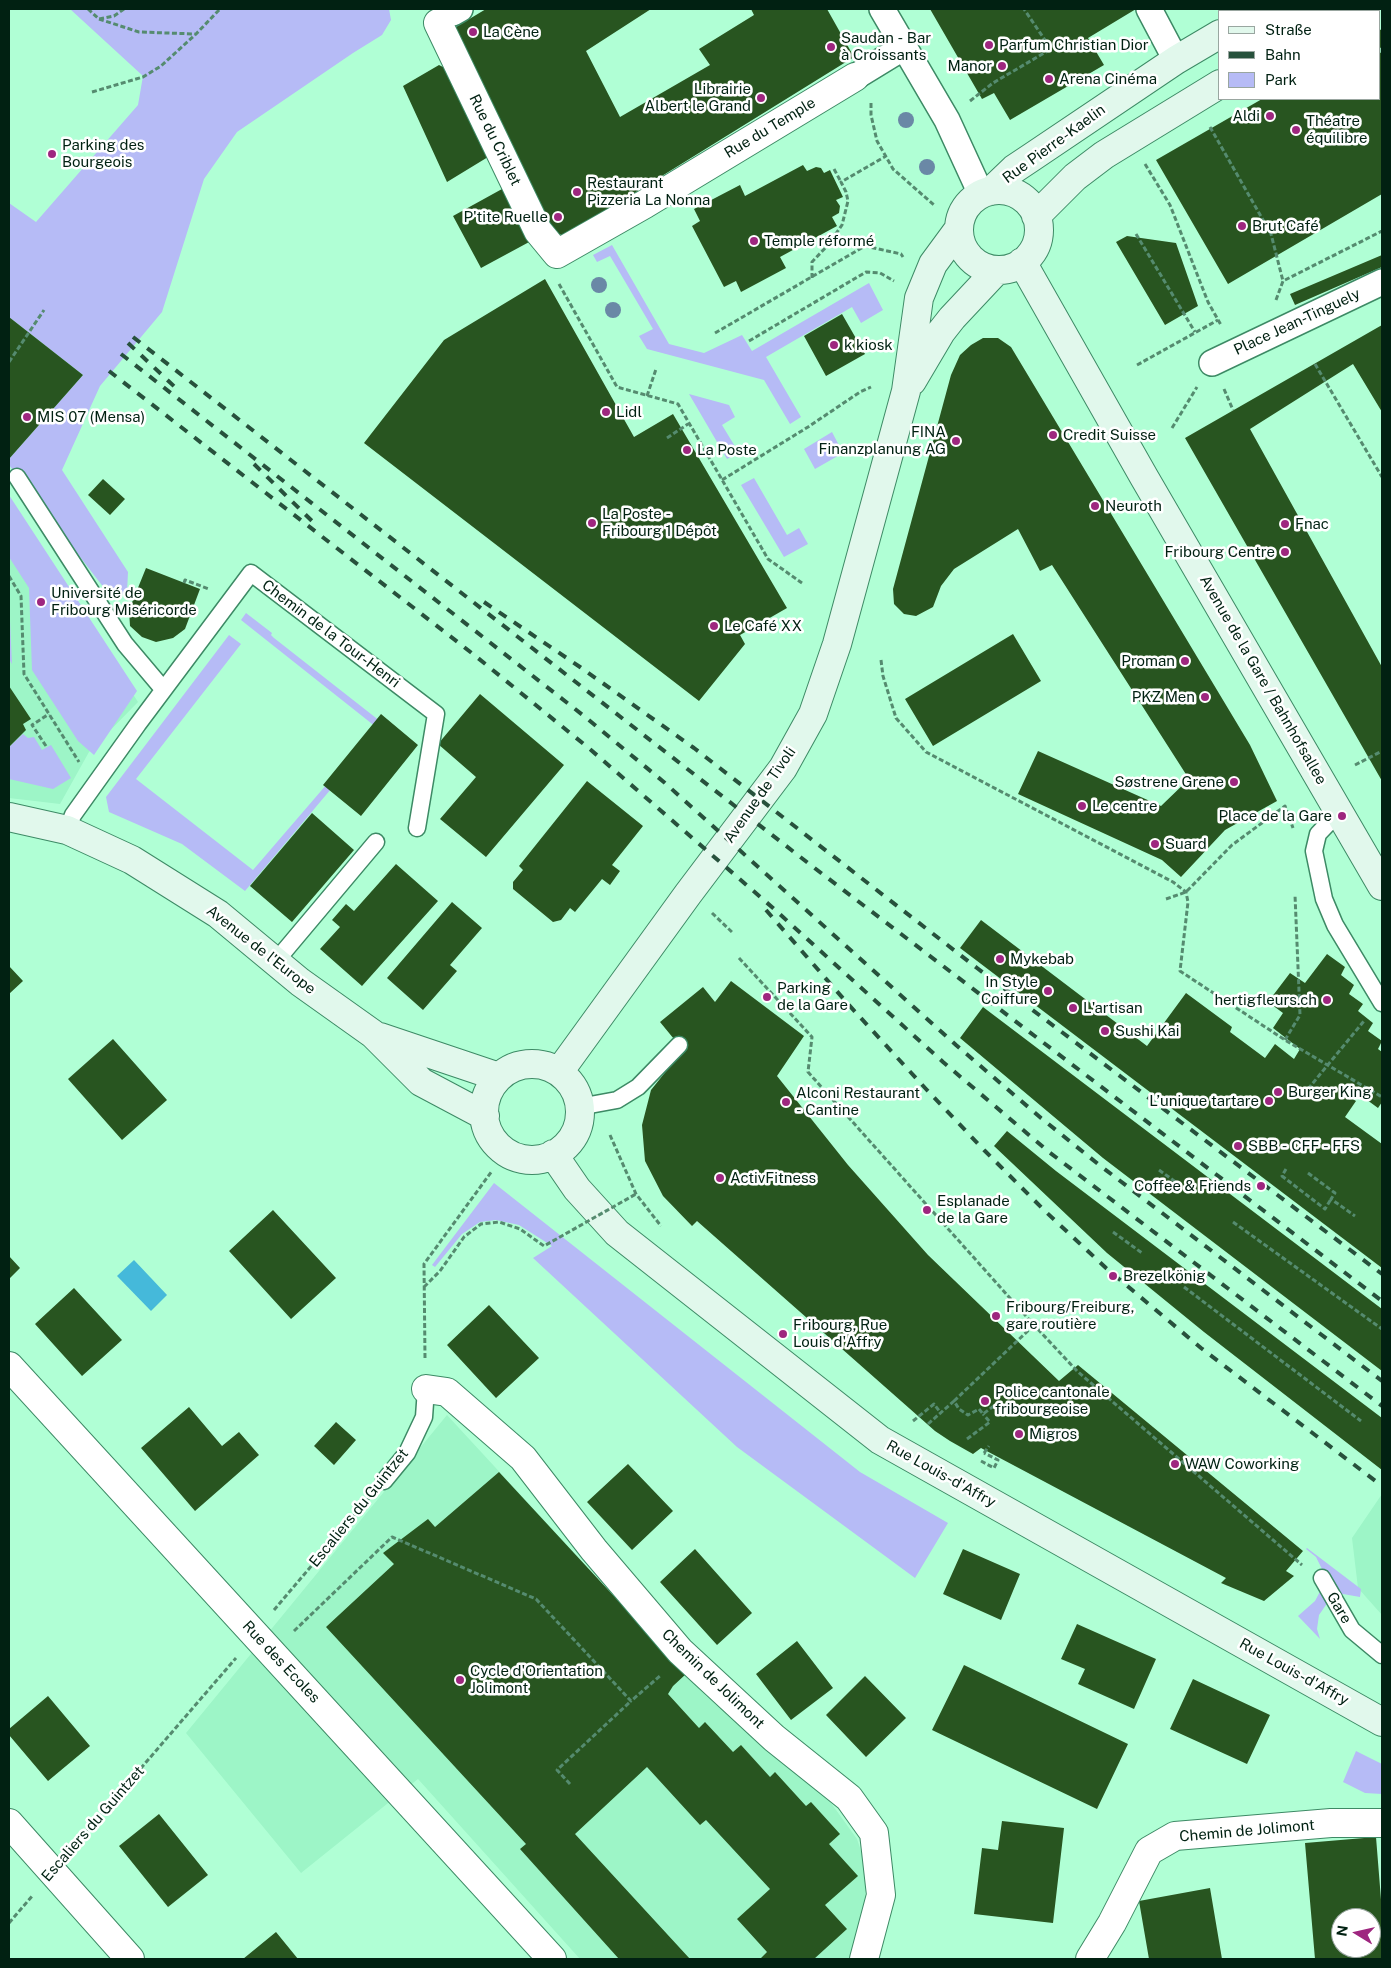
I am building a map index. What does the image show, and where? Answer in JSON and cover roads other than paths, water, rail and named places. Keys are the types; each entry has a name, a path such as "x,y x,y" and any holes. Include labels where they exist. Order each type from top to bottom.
{"main road":[{"name":"Rue Pierre-Kaelin","path":"986,192 1032,156 1176,60 1218,35"},
{"path":"1036,216 1075,178 1104,155 1218,85"},
{"path":"1002,190 1018,196 1032,208 1036,216 1039,229 1036,243 1031,253 1022,262 1008,269 997,270 982,266 971,259 960,242 958,230 962,216 970,202 986,192 1002,190"},
{"name":"Avenue de Tivoli","path":"559,1072 688,894 783,768 813,714 837,644 906,391 919,298 933,264 958,230"},
{"name":"Avenue de la Gare / Bahnhofsallee","path":"1022,262 1144,477 1382,886"},
{"name":"Avenue de Tivoli","path":"906,391 941,332 997,270"},
{"name":"Avenue de l'Europe","path":"9,817 67,830 132,860 218,914 300,982 373,1034 421,1082 485,1116"},
{"name":"Avenue de l'Europe","path":"373,1034 499,1077"},
{"path":"528,1064 544,1066 559,1072 574,1089 579,1107 578,1123 571,1138 560,1150 546,1158 530,1159 509,1154 492,1138 486,1124 486,1099 499,1077 513,1068 528,1064"},
{"name":"Rue Louis-d'Affry","path":"553,1154 582,1195 617,1233 880,1440 1382,1722"}],"street":[{"path":"882,9 947,120 986,192"},
{"path":"1149,9 1176,60"},
{"name":"Rue du Criblet","path":"445,13 538,231 556,265"},
{"name":"Rue du Temple","path":"556,265 645,204 904,47"},
{"name":"Place Jean-Tinguely","path":"1212,363 1382,282"},
{"name":"Rue des Ecoles","path":"9,1366 265,1634 552,1959"},
{"name":"Chemin de Jolimont","path":"426,1389 447,1392 523,1458 594,1550 680,1651 774,1738 850,1798 874,1833 880,1895 864,1959"},
{"path":"9,1823 130,1959"},
{"name":"Chemin de Jolimont","path":"1090,1959 1112,1923 1149,1851 1175,1836 1332,1823 1382,1823"}],"lane":[{"path":"17,478 125,644 163,689"},
{"name":"Chemin de la Tour-Henri","path":"67,830 73,815 163,689 251,573 436,714 417,828"},
{"path":"1339,812 1318,834 1314,851 1324,899 1335,924 1382,1003"},
{"path":"276,961 376,842"},
{"path":"579,1107 617,1100 638,1087 679,1045"},
{"name":"Escaliers du Guintzet","path":"384,1481 407,1453 424,1417 426,1389"},
{"name":"Gare","path":"1322,1578 1352,1630 1382,1655"}],"railway":[{"path":"133,337 808,863 1382,1301"},
{"path":"128,343 177,389"},
{"path":"121,354 584,716 665,783 956,1045 1041,1118 1098,1164 1382,1381"},
{"path":"109,371 473,654 591,750 773,908 943,1062 1049,1152 1382,1406"},
{"path":"254,464 315,524"},
{"path":"484,602 694,748 977,968 1382,1274"},
{"path":"766,910 848,1004 926,1089 1046,1212 1106,1268 1201,1348 1382,1486"}],"place":[{"name":"La Cène","path":"473,32"},
{"name":"Parfum Christian Dior","path":"989,45"},
{"name":"Saudan - Bar à Croissants","path":"831,47"},
{"name":"Manor","path":"1002,66"},
{"name":"Arena Cinéma","path":"1049,79"},
{"name":"Librairie Albert le Grand","path":"761,98"},
{"name":"Aldi","path":"1270,116"},
{"name":"Théatre équilibre","path":"1296,130"},
{"name":"Parking des Bourgeois","path":"52,154"},
{"name":"Restaurant Pizzeria La Nonna","path":"577,192"},
{"name":"P'tite Ruelle","path":"558,217"},
{"name":"Brut Café","path":"1242,226"},
{"name":"Temple réformé","path":"754,241"},
{"name":"k kiosk","path":"834,345"},
{"name":"Lidl","path":"606,412"},
{"name":"MIS 07 (Mensa)","path":"27,417"},
{"name":"Credit Suisse","path":"1053,435"},
{"name":"FINA Finanzplanung AG","path":"956,441"},
{"name":"La Poste","path":"687,450"},
{"name":"Neuroth","path":"1095,506"},
{"name":"La Poste - Fribourg 1 Dépôt","path":"592,523"},
{"name":"Fnac","path":"1285,524"},
{"name":"Fribourg Centre","path":"1285,552"},
{"name":"Université de Fribourg Miséricorde","path":"41,602"},
{"name":"Le Café XX","path":"714,626"},
{"name":"Proman","path":"1185,661"},
{"name":"PKZ Men","path":"1205,697"},
{"name":"Søstrene Grene","path":"1234,782"},
{"name":"Le centre","path":"1082,806"},
{"name":"Place de la Gare","path":"1342,816"},
{"name":"Suard","path":"1155,844"},
{"name":"Mykebab","path":"1000,959"},
{"name":"In Style Coiffure","path":"1048,991"},
{"name":"Parking de la Gare","path":"767,997"},
{"name":"hertigfleurs.ch","path":"1327,1000"},
{"name":"L'artisan","path":"1073,1008"},
{"name":"Sushi Kai","path":"1105,1031"},
{"name":"Burger King","path":"1278,1092"},
{"name":"L’unique tartare","path":"1269,1101"},
{"name":"Alconi Restaurant - Cantine","path":"786,1102"},
{"name":"SBB - CFF - FFS","path":"1238,1146"},
{"name":"ActivFitness","path":"720,1178"},
{"name":"Coffee & Friends","path":"1261,1186"},
{"name":"Esplanade de la Gare","path":"927,1210"},
{"name":"Brezelkönig","path":"1113,1276"},
{"name":"Fribourg/Freiburg, gare routière","path":"996,1316"},
{"name":"Fribourg, Rue Louis d'Affry","path":"783,1334"},
{"name":"Police cantonale fribourgeoise","path":"985,1401"},
{"name":"Migros","path":"1019,1434"},
{"name":"WAW Coworking","path":"1175,1464"},
{"name":"Cycle d'Orientation Jolimont","path":"460,1680"}]}
